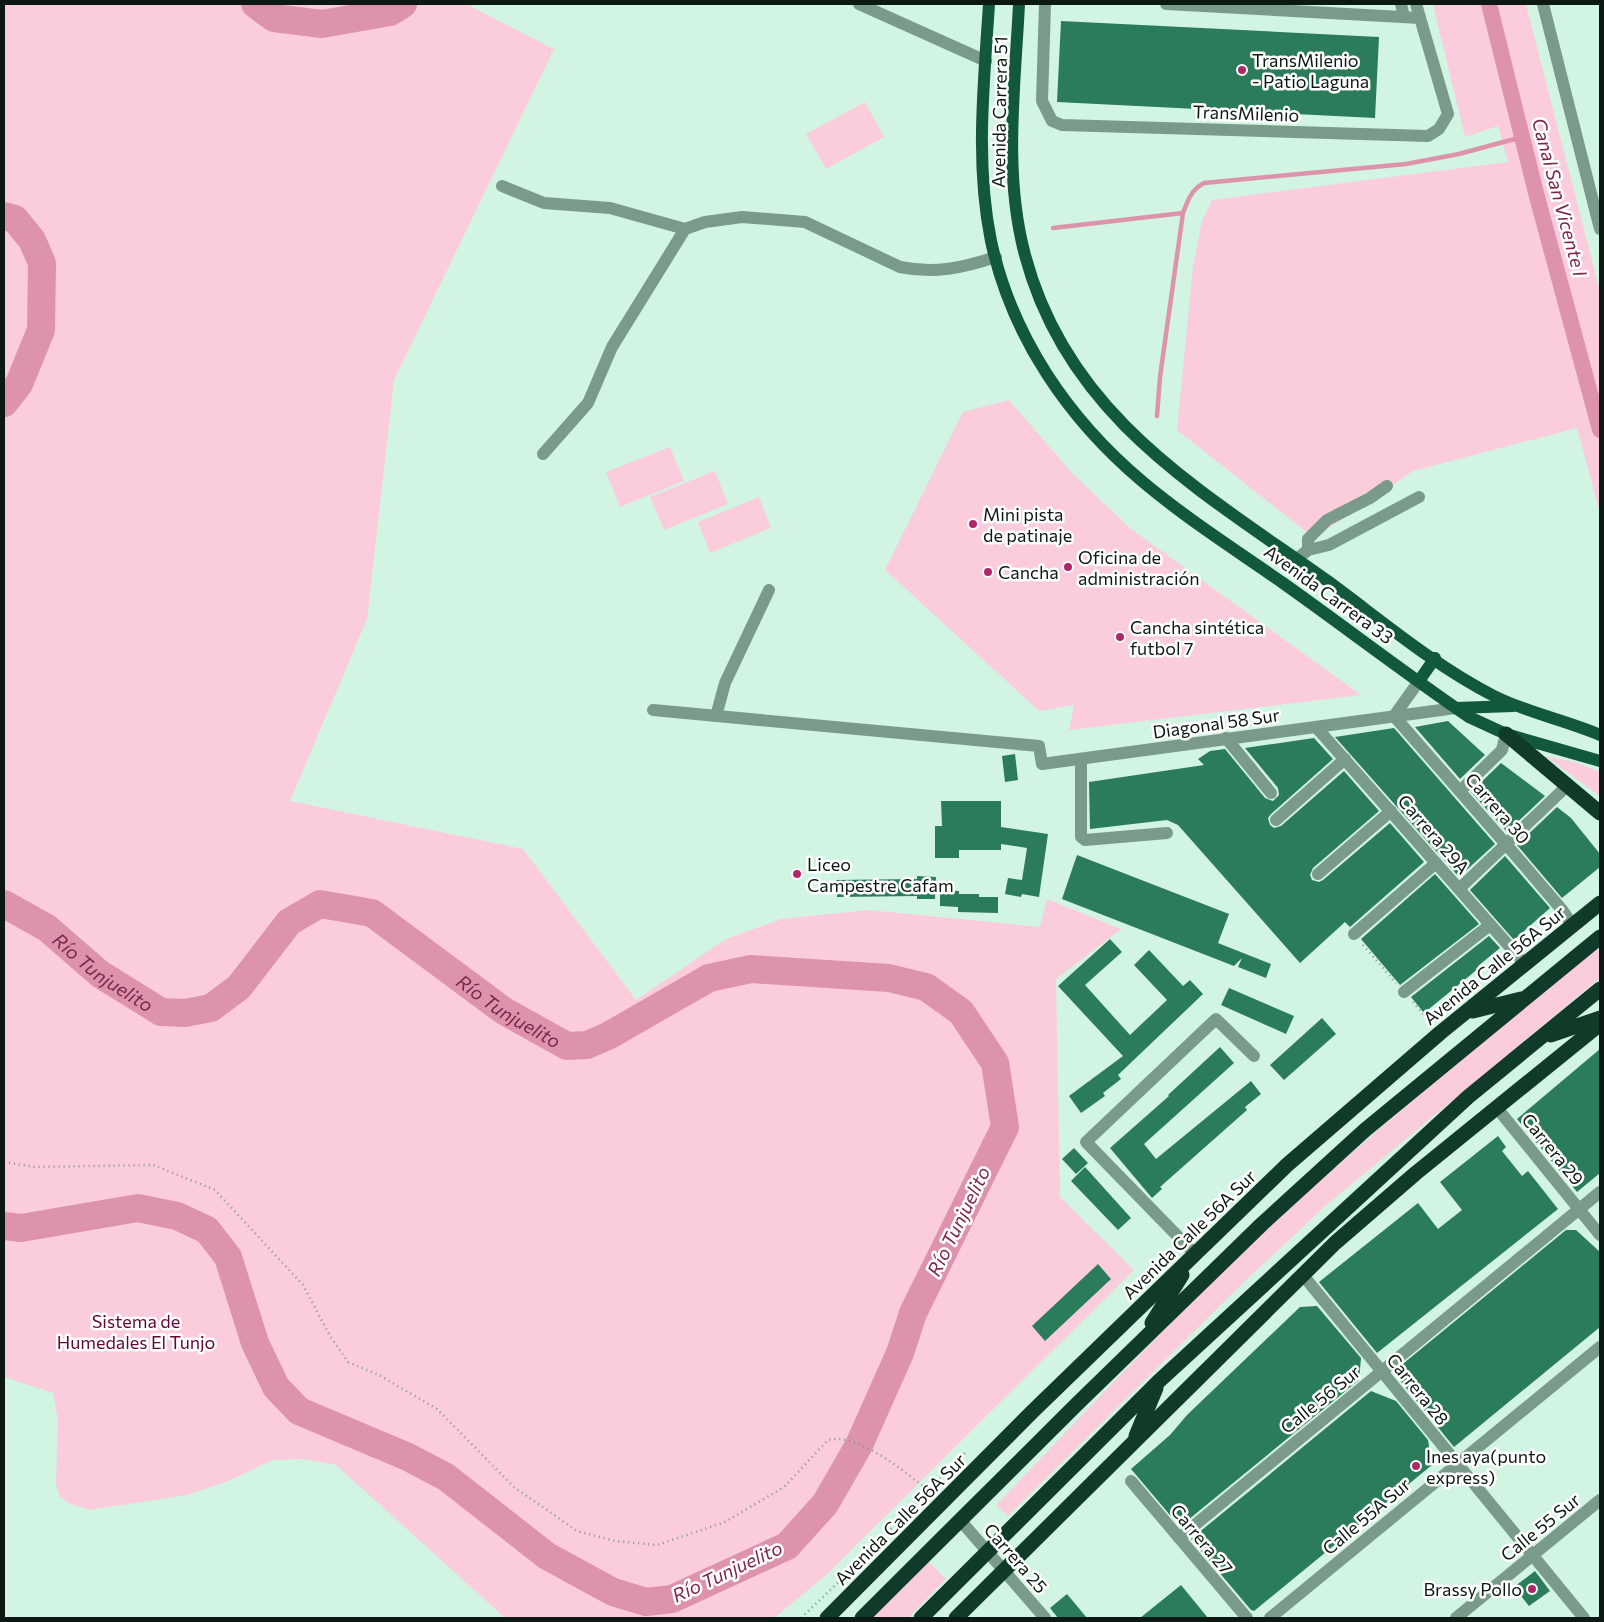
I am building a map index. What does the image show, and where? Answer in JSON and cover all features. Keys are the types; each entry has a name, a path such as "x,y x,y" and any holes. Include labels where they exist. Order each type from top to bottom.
{"highway":[{"path":"1506,734 1600,813"},
{"name":"Avenida Calle 56A Sur","path":"827,1618 1294,1158 1351,1108 1600,903"},
{"path":"862,1618 1140,1342 1262,1224 1365,1130 1600,937"},
{"path":"921,1618 1158,1382 1468,1097 1600,989"},
{"path":"1466,1013 1526,997"},
{"path":"1540,1038 1600,1018"},
{"path":"956,1618 1302,1274 1416,1173 1600,1024"},
{"path":"1140,1342 1195,1254"},
{"path":"1134,1442 1158,1382"}],"main road":[{"name":"Avenida Carrera 51","path":"989,4 981,120 981,165 985,205 996,257 1018,321 1046,376 1068,405"},
{"name":"Avenida Carrera 51","path":"1019,4 1012,164 1015,212 1025,256 1042,303 1069,357 1110,412 1148,450"},
{"name":"Avenida Carrera 33","path":"1068,405 1094,436 1144,483 1456,708 1485,726 1506,734 1600,761"},
{"name":"Avenida Carrera 33","path":"1148,450 1232,514 1473,684 1515,706 1600,735"},
{"path":"1419,681 1435,658"},
{"path":"1456,708 1515,706"}],"street":[{"path":"859,4 986,61"},
{"name":"TransMilenio","path":"1045,4 1042,101 1052,121 1062,125 1428,136 1440,129 1448,114 1416,4"},
{"path":"1166,4 1372,9 1386,10 1404,17 1420,18"},
{"path":"1400,4 1404,17"},
{"path":"1543,4 1600,229"},
{"path":"502,186 544,203 610,208 685,229 706,222 742,217 805,222 900,267 915,270 956,270 996,257"},
{"path":"544,454 588,403 612,346 685,229"},
{"path":"1308,550 1308,539 1323,524 1388,486"},
{"path":"1297,559 1308,550 1329,545 1419,498"},
{"path":"653,710 716,716 725,683 769,590"},
{"path":"1394,716 1419,681"},
{"name":"Diagonal 58 Sur","path":"716,716 1039,746 1042,764 1456,708"},
{"name":"Carrera 30","path":"1394,716 1563,911 1573,926"},
{"name":"Carrera 29A","path":"1316,727 1525,964"},
{"path":"1460,791 1502,750 1506,734"},
{"path":"1226,738 1271,793"},
{"path":"1081,759 1082,837 1085,840 1167,833"},
{"path":"1276,820 1345,760"},
{"path":"1459,889 1505,843 1568,785"},
{"path":"1318,874 1391,811"},
{"path":"1354,934 1436,863"},
{"path":"1404,992 1490,924"},
{"path":"1195,1254 1086,1142 1216,1019 1254,1056"},
{"name":"Carrera 29","path":"1497,1108 1600,1235"},
{"name":"Calle 56 Sur","path":"1179,1538 1600,1192"},
{"name":"Carrera 28","path":"1302,1274 1584,1618"},
{"name":"Calle 55A Sur","path":"1270,1618 1600,1347"},
{"name":"Carrera 27","path":"1131,1482 1247,1618"},
{"name":"Calle 55 Sur","path":"1456,1618 1600,1500"},
{"name":"Carrera 25","path":"960,1520 1045,1618"}],"path":[{"path":"4,1162 35,1166 153,1164 215,1190 304,1285 330,1336 348,1362 379,1375 437,1409 514,1487 576,1531 615,1541 657,1545 725,1522 784,1487 828,1440 843,1438 883,1456 944,1501"},
{"path":"801,1618 966,1452"}],"green space":[{"name":"Sistema de Humedales El Tunjo","path":"4,4 472,4 470,6 554,49 394,380 367,619 290,801 523,849 636,1000 726,939 781,919 868,910 1040,927 1047,899 1121,929 1056,979 1060,1197 1134,1270 825,1576 774,1618 505,1618 336,1465 304,1459 273,1460 228,1481 187,1495 89,1510 70,1504 60,1497 56,1484 58,1420 53,1393 4,1377"},
{"path":"1433,4 1526,4 1600,292 1600,513 1577,428 1413,471 1314,538 1177,430 1193,266 1202,221 1212,200 1508,162 1498,126 1465,137"},
{"path":"865,102 884,137 826,169 806,134"},
{"path":"1009,400 1072,473 1131,529 1361,695 1069,730 1074,705 1039,711 885,570 963,412"},
{"path":"670,447 684,481 620,507 606,472"},
{"path":"715,471 728,504 664,530 650,497"},
{"path":"759,497 771,528 710,553 698,522"},
{"path":"1545,756 1575,762 1600,772 1600,796"},
{"path":"1600,946 1600,978 1324,1207 1244,1282 1008,1516 996,1505 1192,1302 1301,1198 1427,1088"},
{"path":"929,1562 946,1579 908,1618 872,1618"}],"building":[{"path":"1061,21 1379,37 1375,118 1057,102"},
{"path":"1448,721 1485,755 1460,779 1415,727"},
{"path":"1394,728 1495,844 1459,877 1335,737"},
{"path":"1314,738 1333,759 1271,814 1268,818 1270,825 1274,828 1281,826 1344,771 1379,811 1313,868 1310,875 1312,880 1319,882 1323,880 1390,823 1424,862 1350,927 1345,922 1300,963 1178,825 1167,820 1090,829 1089,782 1204,765 1198,759 1210,751 1225,749 1265,798 1273,801 1279,795 1278,788 1245,748"},
{"path":"1015,754 1018,780 1005,782 1002,756"},
{"path":"1501,763 1545,796 1507,832 1471,792"},
{"path":"941,801 1001,801 1001,827 1048,834 1039,897 1022,894 1021,897 1005,894 1008,878 1022,880 1027,848 1001,844 1001,850 959,850 959,858 935,858 935,826 942,826"},
{"path":"1557,807 1571,818 1600,854 1600,867 1562,898 1517,845"},
{"path":"1077,855 1229,914 1218,943 1271,964 1266,978 1238,967 1242,958 1234,966 1062,899"},
{"path":"1505,856 1550,908 1514,940 1470,890"},
{"path":"1435,874 1479,924 1400,985 1361,939"},
{"path":"917,876 936,877 935,899 917,899 917,896 837,897 836,880 917,879"},
{"path":"940,890 959,891 959,894 979,894 979,897 998,897 998,913 958,912 958,907 940,906"},
{"path":"1489,936 1500,948 1478,966 1479,968 1424,1013 1411,997"},
{"path":"1110,939 1122,952 1085,985 1130,1035 1167,1000 1134,965 1149,950 1183,986 1190,980 1203,994 1118,1075 1121,1079 1103,1093 1105,1096 1081,1113 1069,1096 1123,1056 1058,986"},
{"path":"1229,988 1294,1016 1286,1034 1221,1005"},
{"path":"1322,1018 1336,1034 1284,1080 1270,1065"},
{"path":"1220,1047 1234,1063 1144,1144 1156,1159 1251,1081 1261,1094 1245,1107 1247,1110 1160,1187 1162,1189 1152,1198 1110,1148 1169,1096"},
{"path":"1600,1049 1600,1173 1577,1192 1517,1119"},
{"path":"1498,1136 1506,1147 1502,1151 1522,1176 1528,1171 1558,1209 1377,1353 1319,1282 1418,1203 1438,1229 1462,1210 1440,1182"},
{"path":"1074,1148 1088,1163 1076,1174 1062,1159"},
{"path":"1085,1167 1131,1218 1118,1230 1071,1181"},
{"path":"1566,1230 1576,1230 1600,1252 1600,1327 1454,1447 1393,1372"},
{"path":"1098,1264 1111,1279 1045,1341 1032,1326"},
{"path":"1317,1306 1361,1358 1359,1380 1188,1520 1175,1521 1131,1469 1170,1435 1187,1415 1300,1307"},
{"path":"1371,1391 1396,1401 1428,1440 1432,1465 1254,1611 1251,1610 1191,1539"},
{"name":"Brassy Pollo","path":"1535,1571 1550,1591 1529,1606 1514,1587"},
{"path":"1181,1585 1208,1618 1140,1618"},
{"path":"1067,1594 1087,1618 1058,1618 1050,1608"}],"waterway":[{"name":"Río Tunjuelito","path":"255,4 274,18 322,24 390,12 403,4"},
{"name":"Canal San Vicente I","path":"1489,4 1536,193 1600,430"},
{"path":"1157,416 1160,377 1183,213 1190,196 1196,189 1204,183 1406,164 1459,154 1522,137"},
{"path":"1053,228 1183,213"},
{"name":"Río Tunjuelito","path":"4,216 15,219 32,240 42,263 41,330 19,384 4,403"},
{"name":"Río Tunjuelito","path":"4,904 47,928 100,974 161,1012 185,1013 211,1008 239,987 289,922 320,904 372,913 504,1011 567,1046 587,1045 608,1036 709,978 751,969 889,978 926,987 961,1012 995,1063 1005,1127 913,1313 900,1353 859,1445 825,1504 787,1546 672,1599 646,1602 613,1592 547,1556 446,1477 408,1457 299,1411 276,1387 255,1343 228,1257 207,1230 177,1216 138,1208 21,1228 4,1226"}],"place":[{"name":"TransMilenio - Patio Laguna","path":"1242,70"},
{"name":"Mini pista de patinaje","path":"973,524"},
{"name":"Oficina de administración","path":"1068,567"},
{"name":"Cancha","path":"988,572"},
{"name":"Cancha sintética futbol 7","path":"1120,637"},
{"name":"Liceo Campestre Cafam","path":"797,874"},
{"name":"Ines aya(punto express)","path":"1416,1466"},
{"name":"Brassy Pollo","path":"1532,1589"}]}
